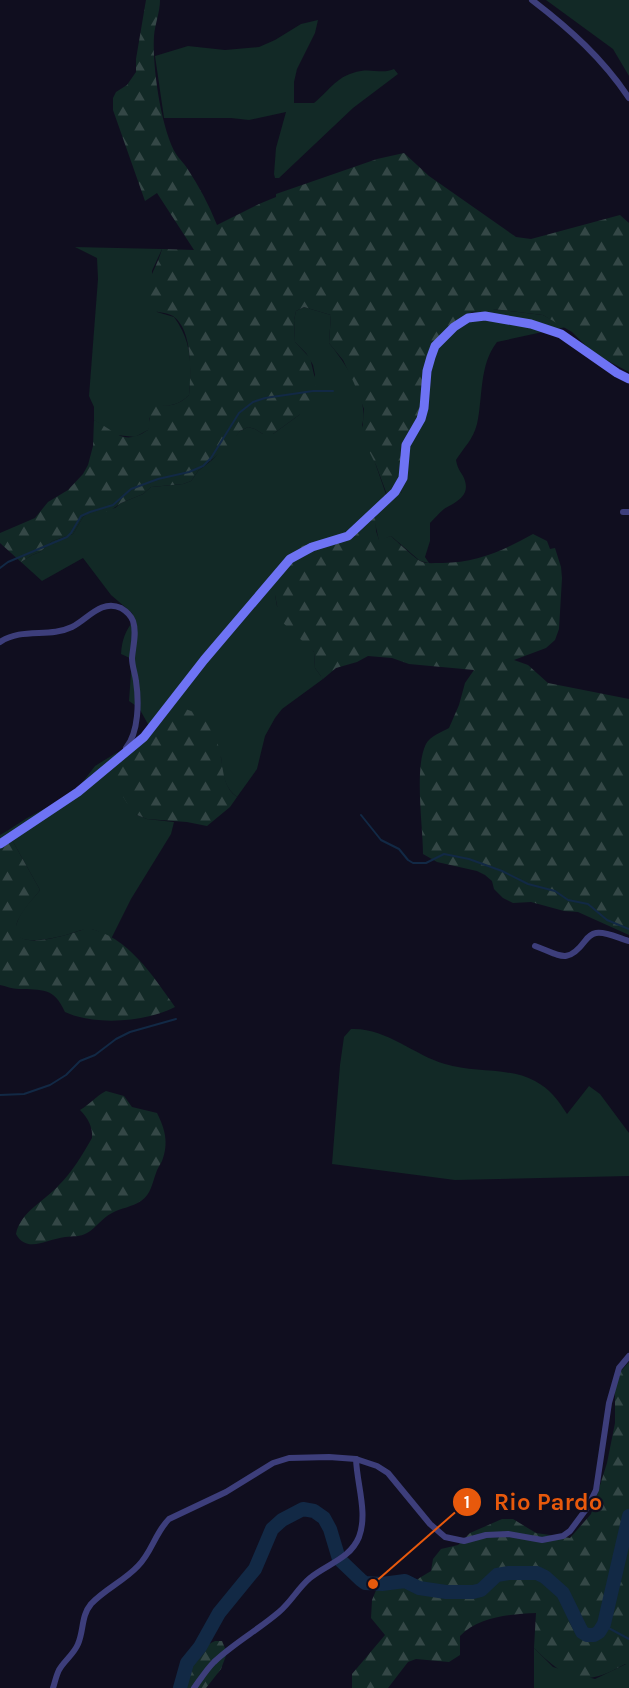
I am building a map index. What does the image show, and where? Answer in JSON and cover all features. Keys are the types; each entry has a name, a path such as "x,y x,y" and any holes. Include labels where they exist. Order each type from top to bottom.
{"street":[{"path":"532,0 596,54 629,98"},
{"path":"0,844 78,792 152,728 204,660 290,559 312,547 348,536 395,492 403,478 406,446 421,419 424,408 430,357 435,346 454,327 468,318 485,316 531,324 561,334 616,373 629,379"},
{"path":"0,642 21,633 48,632 71,627 102,607 118,607 129,615 135,631 132,658 137,688 135,728 131,743 119,758"},
{"path":"535,946 570,956 575,954 595,933 600,932 629,941"},
{"path":"53,1688 59,1670 77,1647 87,1610 109,1588 138,1567 149,1553 162,1526 169,1519 226,1492 273,1463 289,1458 329,1457 356,1460 377,1466 388,1473 430,1524 445,1537 464,1541 486,1535 508,1534 542,1540 563,1536 570,1531 587,1508 596,1490 609,1403 619,1368 629,1356"},
{"path":"194,1688 212,1664 237,1642 277,1614 308,1580 330,1564 344,1558 358,1538 362,1524 363,1513 356,1460"}],"green space":[{"path":"146,0 160,0 154,48 156,79 166,129 176,154 196,182 217,225 276,197 276,194 377,159 404,153 429,176 516,237 531,239 620,215 629,223 629,372 593,353 572,332 543,315 493,309 472,312 464,317 433,349 430,384 406,446 400,484 404,497 395,504 389,500 365,443 362,434 364,409 354,383 343,360 329,343 331,315 304,307 296,311 295,342 310,358 316,383 312,398 299,415 273,434 263,434 248,427 240,431 228,446 198,471 191,481 151,487 143,494 121,503 108,512 89,512 83,517 73,534 52,541 40,552 21,562 0,543 0,533 35,518 48,502 68,490 83,474 93,446 94,420 120,436 132,437 148,430 151,407 156,404 174,404 189,395 189,352 184,331 173,316 150,309 147,293 150,278 162,249 194,250 157,193 145,201 113,110 113,98 116,92 127,85 136,72"},
{"path":"546,0 629,0 629,76 613,49"},
{"path":"318,20 315,33 297,69 294,82 294,103 314,103 340,79 353,73 394,69 398,74 353,108 279,178 275,178 274,174 276,148 286,112 249,120 164,118 155,56 188,46 225,50 259,47 301,24"},
{"path":"75,247 162,249 149,284 157,312 174,317 184,335 190,364 189,395 174,404 156,405 149,419 148,430 135,437 116,435 94,420 94,407 89,396 98,279 97,258"},
{"path":"304,307 331,315 329,343 349,371 359,393 364,415 362,425 388,500 402,494 400,484 433,349 464,317 482,309 493,309 543,315 566,327 497,342 491,351 482,381 477,424 471,439 456,460 465,481 465,491 460,499 444,509 430,523 430,541 425,557 429,563 420,561 391,536 379,541 375,523 275,595 277,606 314,652 315,668 323,679 282,709 275,718 265,736 257,769 237,797 226,784 221,757 149,726 139,708 129,701 132,659 121,654 128,628 134,620 132,613 111,595 83,558 42,581 21,562 40,552 52,541 73,534 83,517 89,512 115,508 143,494 151,487 191,481 198,471 240,431 248,427 263,434 273,434 299,415 315,375 313,365 306,353 295,342 296,311"},
{"path":"375,512 379,540 391,536 424,563 452,563 476,559 511,546 533,534 547,541 550,549 555,548 562,578 559,629 555,640 546,648 514,660 528,665 548,683 629,699 629,935 578,912 564,911 531,902 513,903 503,898 494,889 492,881 485,875 437,862 423,854 420,798 422,754 430,739 449,728 465,683 474,670 409,664 392,658 368,656 336,668 323,679 315,668 314,652 280,620 275,595 277,574 290,553 302,546 340,537"},
{"path":"169,707 183,708 207,717 217,741 228,787 237,797 230,807 207,826 147,819 137,815 114,782 113,768 116,753 129,749"},
{"path":"116,753 113,768 137,815 147,819 174,822 171,834 131,899 111,939 89,929 41,940 24,939 18,936 16,930 18,920 40,890 7,831 61,800 79,787 95,766"},
{"path":"7,831 40,890 17,922 17,933 21,938 50,939 87,928 102,932 127,948 138,959 175,1007 135,1019 105,1021 65,1012 56,998 46,991 16,989 0,985 0,835"},
{"path":"351,1029 376,1032 445,1064 525,1077 549,1091 567,1114 589,1086 600,1094 629,1133 629,1176 455,1180 332,1164 340,1065 344,1037"},
{"path":"106,1091 124,1096 132,1107 157,1113 160,1119 164,1130 165,1148 149,1192 141,1201 108,1215 84,1234 38,1244 26,1243 16,1234 18,1226 22,1219 73,1169 92,1138 89,1123 80,1110"},
{"path":"629,1362 629,1664 587,1678 567,1674 534,1648 536,1613 516,1614 485,1621 467,1630 460,1636 460,1655 449,1662 416,1659 408,1662 388,1688 352,1688 352,1674 385,1635 371,1618 372,1600 377,1588 412,1586 416,1580 431,1571 433,1559 441,1549 458,1545 470,1533 502,1519 513,1519 536,1533 570,1538 591,1514 607,1463 615,1423 615,1378"},
{"path":"215,1641 222,1641 227,1653 221,1669 206,1688 177,1688 197,1655"},
{"path":"534,1648 553,1667 595,1679 629,1664 629,1688 534,1688"}],"waterway":[{"path":"0,568 8,562 67,537 81,516 113,505 131,489 203,466 211,458 239,413 253,402 313,391 333,391"},
{"path":"361,815 381,840 399,849 413,863 426,863 444,854 469,859 502,871 528,884 555,891 568,900 588,904 607,920 629,929"},
{"path":"0,1095 24,1094 50,1085 66,1075 80,1061 95,1055 116,1039 130,1032 176,1019"},
{"path":"180,1688 187,1663 200,1647 219,1613 255,1569 272,1529 282,1520 303,1509 314,1511 324,1518 330,1529 339,1559 365,1583 382,1584 405,1581 419,1588 446,1592 473,1592 481,1590 497,1575 537,1573 563,1593 582,1632 587,1635 599,1632 604,1624 629,1516"},
{"path":"603,1625 629,1639"}],"place":[{"name":"Rio Pardo","path":"373,1584"}]}
